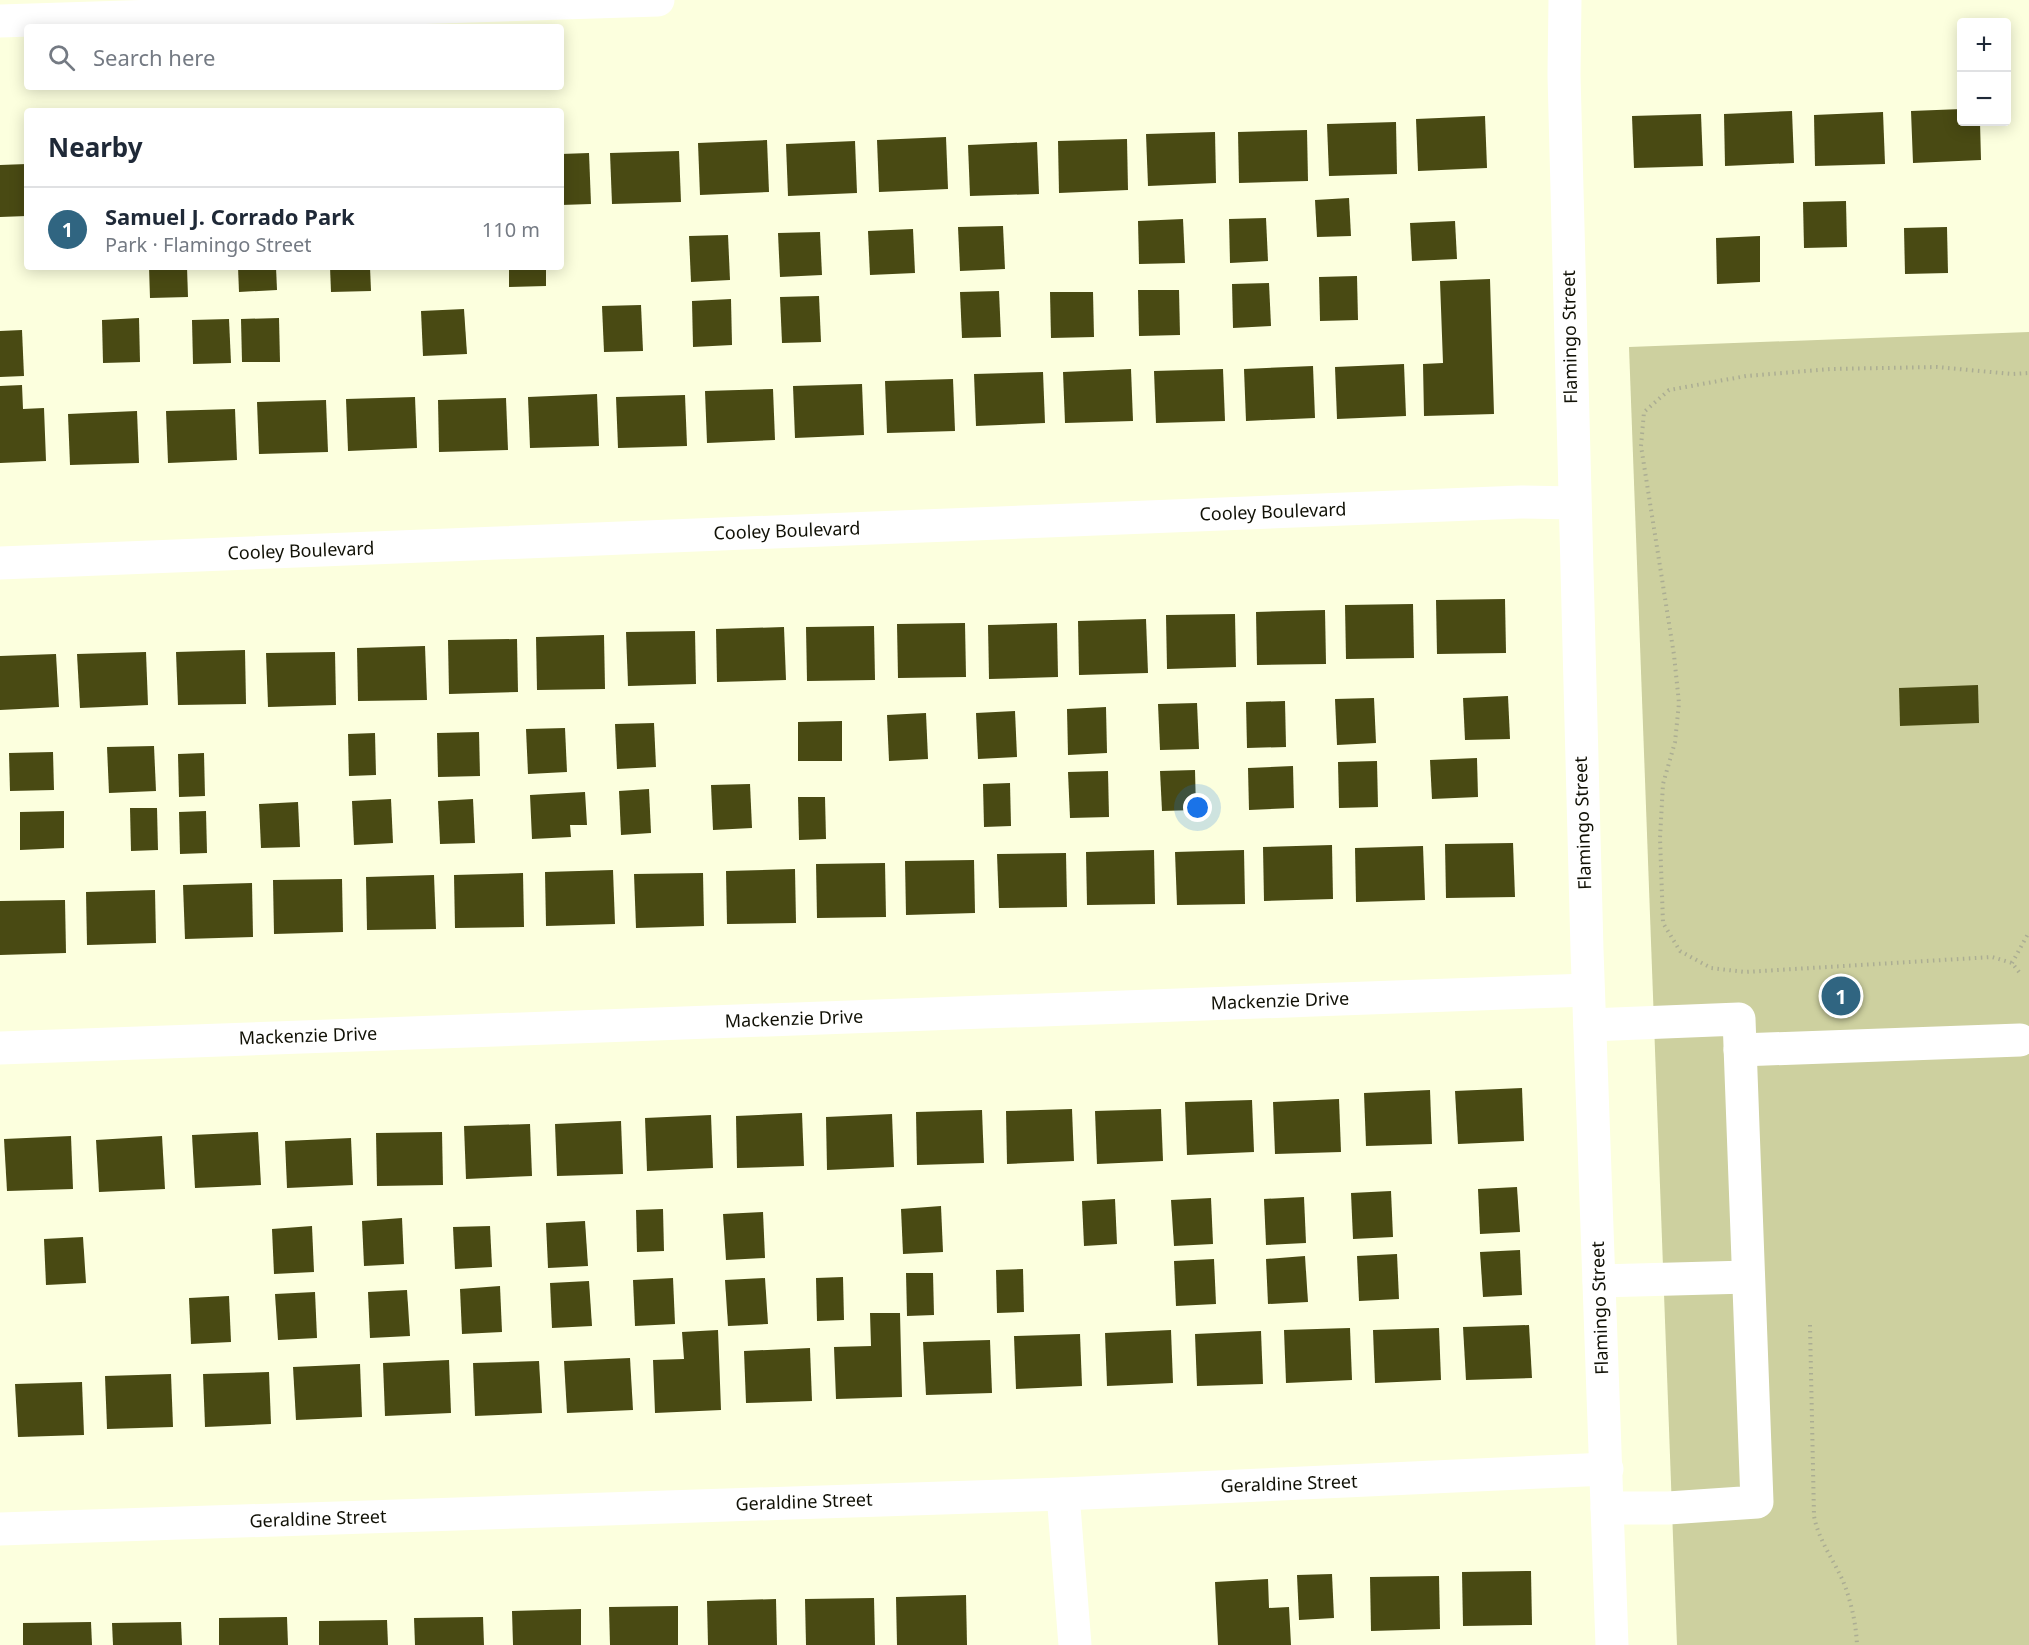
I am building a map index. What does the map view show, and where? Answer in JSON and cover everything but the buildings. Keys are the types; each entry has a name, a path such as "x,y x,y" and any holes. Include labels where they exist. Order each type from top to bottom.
{"street":[{"path":"0,21 321,5 658,0"},
{"name":"Flamingo Street","path":"1565,0 1564,75 1574,503 1588,990 1612,1645"},
{"name":"Cooley Boulevard","path":"0,563 1521,502 1574,503"},
{"name":"Mackenzie Drive","path":"0,1048 1588,990"},
{"path":"1590,1025 1739,1019 1757,1502 1668,1508 1607,1508"},
{"path":"1740,1050 2020,1040"},
{"path":"1599,1281 1748,1277"},
{"name":"Geraldine Street","path":"0,1529 1063,1494 1607,1469"},
{"path":"1063,1494 1075,1645"}],"path":[{"path":"2019,972 2012,963 1992,957 1745,972 1711,968 1680,951 1663,922 1660,838 1663,784 1675,742 1679,704 1674,655 1641,446 1644,412 1669,390 1746,376 1830,369 1937,367 2012,374 2029,373"},
{"path":"2012,963 2029,932"},
{"path":"1810,1324 1814,1516 1816,1528 1844,1583 1856,1625 1857,1645"}],"green space":[{"path":"2029,332 2029,1645 1677,1645 1629,347"}],"place":[{"name":"Samuel J. Corrado Park","path":"1841,996"}]}
